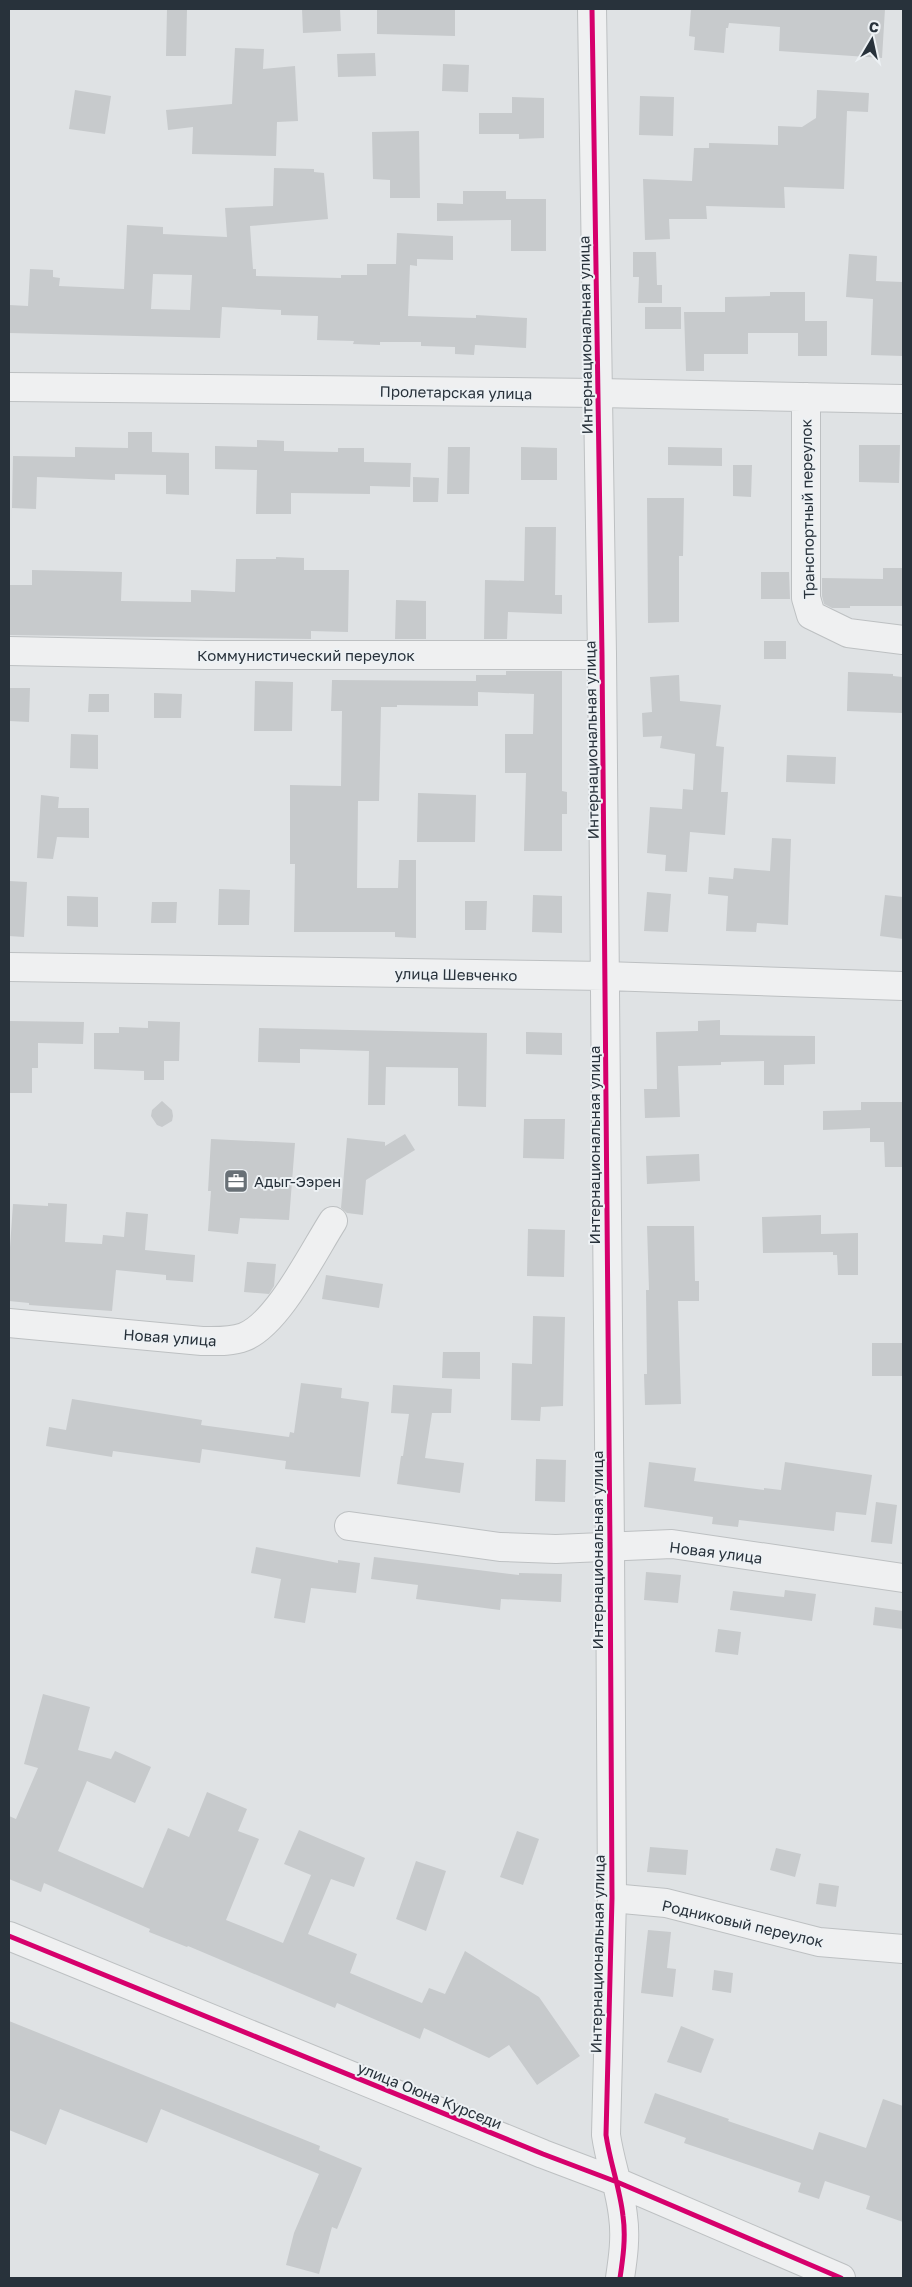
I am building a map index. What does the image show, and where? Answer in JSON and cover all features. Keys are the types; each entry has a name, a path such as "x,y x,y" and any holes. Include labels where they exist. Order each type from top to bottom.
{"street":[{"name":"Интернациональная улица","path":"592,9 602,655 610,1548 612,1898 606,2135 609,2158 617,2182 624,2217 624,2251 620,2278"},
{"name":"Пролетарская улица","path":"9,387 598,393 903,399"},
{"name":"Транспортный переулок","path":"806,396 806,598 811,615 848,633 903,640"},
{"name":"Коммунистический переулок","path":"9,651 206,656 602,655"},
{"name":"улица Шевченко","path":"9,967 605,976 903,986"},
{"name":"Новая улица","path":"9,1322 202,1341 223,1341 244,1337 259,1328 274,1313 333,1221"},
{"name":"Новая улица","path":"349,1526 500,1547 610,1548 672,1544 903,1578"},
{"name":"Родниковый переулок","path":"612,1898 666,1903 819,1942 903,1949"},
{"name":"улица Оюна Курседи","path":"9,1936 543,2154 617,2182 841,2278"}],"building":[{"path":"167,9 187,9 186,56 166,56"},
{"path":"302,9 340,9 341,31 303,33"},
{"path":"377,9 455,9 455,36 377,34"},
{"path":"691,9 885,9 882,58 779,51 780,27 729,23 728,28 726,28 724,53 694,50 695,37 689,36"},
{"path":"235,48 264,49 263,69 295,66 298,121 277,122 276,156 192,154 193,127 168,130 166,110 232,104"},
{"path":"375,53 376,76 338,77 337,54"},
{"path":"443,64 469,65 468,92 442,91"},
{"path":"75,90 111,96 105,134 69,129"},
{"path":"817,90 869,93 868,112 847,111 844,189 784,187 785,208 706,206 707,219 669,219 670,239 645,240 643,179 692,181 694,148 709,148 709,143 778,145 778,126 802,127 816,118"},
{"path":"640,96 674,97 673,136 639,135"},
{"path":"512,97 544,98 544,138 519,139 519,134 479,134 479,113 512,113"},
{"path":"419,131 420,198 390,198 390,180 373,179 372,132"},
{"path":"274,168 314,169 314,172 324,173 328,219 250,226 253,269 256,269 256,276 341,278 341,275 367,275 367,264 396,264 397,233 453,236 453,260 417,259 417,266 410,265 408,316 476,318 476,315 527,318 526,348 475,345 474,355 455,354 455,347 421,346 421,342 380,342 380,345 353,344 354,341 317,340 318,316 281,315 281,310 222,307 220,338 9,333 9,305 28,306 30,269 53,270 53,277 60,278 59,286 124,289 127,225 163,227 163,234 227,237 225,208 273,206","holes":["153,274 192,275 190,310 151,309"]},
{"path":"463,191 506,191 506,199 546,199 546,251 511,251 511,220 437,221 437,203 463,204"},
{"path":"633,252 656,252 657,285 662,285 662,303 638,303 639,277 633,277"},
{"path":"849,254 877,256 876,281 903,282 903,356 871,355 873,299 846,297"},
{"path":"770,292 805,292 805,321 827,321 827,356 798,356 798,333 748,333 748,354 704,354 704,371 686,371 684,312 725,312 725,297 770,296"},
{"path":"645,307 681,307 681,329 645,329"},
{"path":"128,432 152,432 152,452 189,453 189,495 166,494 166,475 115,474 115,480 37,477 36,509 12,508 13,456 75,457 75,447 128,448"},
{"path":"257,440 284,441 284,451 338,452 338,448 364,448 364,462 411,463 410,487 370,486 370,494 291,493 291,514 256,514 257,470 215,469 215,446 257,447"},
{"path":"859,445 900,445 899,483 859,482"},
{"path":"448,447 470,447 469,494 447,494"},
{"path":"521,447 557,448 557,480 521,480"},
{"path":"668,447 722,448 722,466 668,465"},
{"path":"733,465 752,465 751,497 733,496"},
{"path":"413,477 439,478 438,502 413,502"},
{"path":"647,498 684,498 683,556 679,556 679,622 648,623"},
{"path":"525,527 556,527 555,595 562,595 562,614 508,612 507,639 484,639 485,580 524,581"},
{"path":"276,557 304,558 304,570 349,570 348,632 311,631 311,639 9,635 9,585 32,585 32,570 122,572 121,601 191,602 191,590 235,592 236,559 276,559"},
{"path":"883,568 903,568 903,606 832,608 824,604 822,578 883,579"},
{"path":"761,572 789,572 790,599 761,599"},
{"path":"396,600 426,601 426,639 395,639"},
{"path":"764,641 786,641 786,659 764,659"},
{"path":"506,671 562,671 562,791 567,792 567,814 562,814 562,851 524,851 526,773 505,773 505,734 533,734 534,694 478,692 478,706 397,705 397,707 381,707 379,801 358,801 357,888 398,888 399,860 416,860 416,938 395,937 395,932 294,932 295,864 290,864 290,785 341,786 342,711 331,711 332,680 476,681 476,675 506,675"},
{"path":"848,672 893,674 893,676 903,677 903,713 847,711"},
{"path":"679,675 680,701 721,705 716,746 724,747 721,792 728,792 725,835 690,832 687,872 665,871 666,855 647,853 650,807 682,809 683,789 693,790 695,754 660,748 662,736 643,737 642,713 652,712 650,677"},
{"path":"255,681 293,682 292,731 254,731"},
{"path":"9,688 30,688 29,722 9,721"},
{"path":"154,693 182,694 181,718 154,718"},
{"path":"89,694 109,694 109,712 88,712"},
{"path":"71,734 98,735 98,769 70,768"},
{"path":"787,755 836,757 835,784 786,782"},
{"path":"418,793 476,795 475,842 417,842"},
{"path":"41,795 59,797 58,808 89,808 89,838 57,837 53,859 37,858"},
{"path":"772,838 791,839 788,925 757,923 756,932 726,931 728,896 708,894 709,877 733,879 734,868 770,871"},
{"path":"9,881 27,882 24,937 9,936"},
{"path":"219,889 250,890 249,925 218,925"},
{"path":"647,892 671,894 668,932 644,931"},
{"path":"533,895 562,896 562,933 532,932"},
{"path":"885,895 903,897 903,939 880,936"},
{"path":"67,896 98,897 98,927 67,926"},
{"path":"465,901 487,901 486,930 465,930"},
{"path":"152,902 177,902 176,923 151,923"},
{"path":"720,1020 720,1035 815,1036 815,1064 784,1065 784,1085 764,1085 764,1061 678,1066 680,1117 645,1118 644,1089 657,1089 656,1032 698,1031 698,1021"},
{"path":"9,1021 84,1022 83,1044 38,1043 38,1068 32,1068 32,1093 9,1093"},
{"path":"148,1021 180,1022 179,1061 164,1061 164,1080 144,1080 144,1071 94,1069 94,1033 119,1033 119,1027 148,1028"},
{"path":"259,1028 487,1033 486,1107 458,1106 458,1068 386,1067 385,1105 368,1105 369,1051 300,1049 300,1063 258,1062"},
{"path":"526,1032 562,1033 562,1055 526,1054"},
{"path":"162,1101 172,1110 173,1116 172,1121 162,1127 157,1125 151,1116 152,1110"},
{"path":"861,1102 903,1102 903,1167 885,1167 884,1142 870,1142 870,1128 823,1130 823,1111 861,1110"},
{"path":"524,1119 565,1119 564,1159 523,1158"},
{"path":"405,1134 415,1150 366,1180 363,1215 347,1213 341,1208 347,1138 385,1142 385,1146"},
{"path":"211,1139 295,1143 289,1220 240,1218 238,1234 208,1231 211,1191 208,1191"},
{"path":"699,1154 700,1181 647,1184 646,1156"},
{"path":"48,1203 67,1204 65,1242 102,1244 103,1235 124,1237 126,1212 148,1214 145,1250 195,1255 193,1282 166,1280 166,1275 116,1270 112,1311 29,1305 29,1303 9,1301 9,1262 13,1204 48,1206"},
{"path":"821,1215 821,1234 858,1233 858,1275 838,1275 837,1255 833,1255 833,1252 763,1253 762,1217"},
{"path":"647,1226 694,1226 695,1281 699,1281 699,1301 678,1301 681,1404 645,1405 644,1374 647,1374 646,1290 649,1290"},
{"path":"528,1229 565,1230 564,1277 527,1276"},
{"path":"247,1262 276,1264 274,1286 269,1294 244,1292"},
{"path":"326,1275 383,1284 379,1308 322,1299"},
{"path":"533,1316 565,1317 563,1406 541,1407 540,1421 511,1420 512,1363 532,1364"},
{"path":"872,1343 903,1343 903,1376 872,1376"},
{"path":"443,1352 480,1352 480,1379 442,1378"},
{"path":"301,1383 342,1388 341,1398 369,1402 360,1477 285,1469 286,1461 202,1449 200,1463 113,1451 112,1457 46,1446 49,1427 66,1430 72,1399 202,1420 201,1425 289,1437 290,1432 294,1433"},
{"path":"393,1385 452,1389 451,1413 432,1413 425,1458 464,1463 460,1493 397,1484 409,1414 391,1413"},
{"path":"536,1459 566,1460 565,1502 535,1501"},
{"path":"649,1462 696,1468 694,1481 764,1490 764,1488 781,1490 785,1462 872,1475 866,1515 836,1512 834,1531 739,1520 738,1527 712,1524 713,1517 644,1507"},
{"path":"876,1502 897,1505 892,1544 871,1542"},
{"path":"256,1547 338,1563 338,1560 360,1563 356,1593 311,1588 305,1623 274,1618 281,1579 251,1573"},
{"path":"374,1557 519,1575 519,1573 562,1574 561,1602 501,1599 500,1610 416,1599 418,1585 371,1579"},
{"path":"646,1572 681,1575 678,1603 644,1600"},
{"path":"785,1590 816,1594 812,1621 730,1610 733,1591 784,1597"},
{"path":"875,1607 903,1611 903,1629 873,1625"},
{"path":"718,1629 741,1632 738,1655 715,1652"},
{"path":"43,1694 90,1707 78,1750 111,1759 115,1751 151,1767 135,1803 87,1781 58,1851 143,1888 168,1828 189,1837 207,1792 247,1809 238,1831 259,1839 226,1920 283,1943 311,1875 284,1864 299,1830 365,1858 354,1887 331,1879 308,1934 357,1954 350,1973 422,2003 429,1988 445,1994 465,1951 539,1997 580,2056 537,2085 509,2045 489,2058 424,2028 420,2039 337,2003 335,2008 188,1946 149,1932 150,1929 44,1883 41,1892 9,1879 9,1816 16,1819 38,1768 24,1764"},
{"path":"517,1831 539,1839 523,1885 500,1877"},
{"path":"650,1847 688,1850 686,1875 647,1872"},
{"path":"776,1848 801,1854 795,1877 770,1870"},
{"path":"416,1861 446,1871 426,1931 396,1919"},
{"path":"819,1883 839,1886 836,1907 816,1904"},
{"path":"648,1930 671,1932 667,1968 676,1969 673,1997 641,1993"},
{"path":"714,1970 733,1973 731,1993 712,1990"},
{"path":"9,2021 320,2146 319,2150 362,2168 337,2229 332,2227 319,2274 286,2265 294,2233 319,2174 161,2109 147,2143 60,2109 46,2145 9,2130"},
{"path":"681,2026 714,2039 701,2073 667,2062"},
{"path":"655,2093 729,2119 728,2121 813,2150 819,2132 866,2148 883,2099 903,2106 903,2222 866,2209 870,2196 825,2181 819,2199 798,2192 801,2183 684,2143 686,2138 644,2123"}],"cycle path":[{"path":"592,9 602,655 610,1548 612,1898 606,2135 620,2195 624,2224 624,2247 620,2278"},
{"path":"9,1936 543,2154 617,2182 841,2278"}],"place":[{"name":"Адыг-Ээрен","path":"236,1181"}]}
